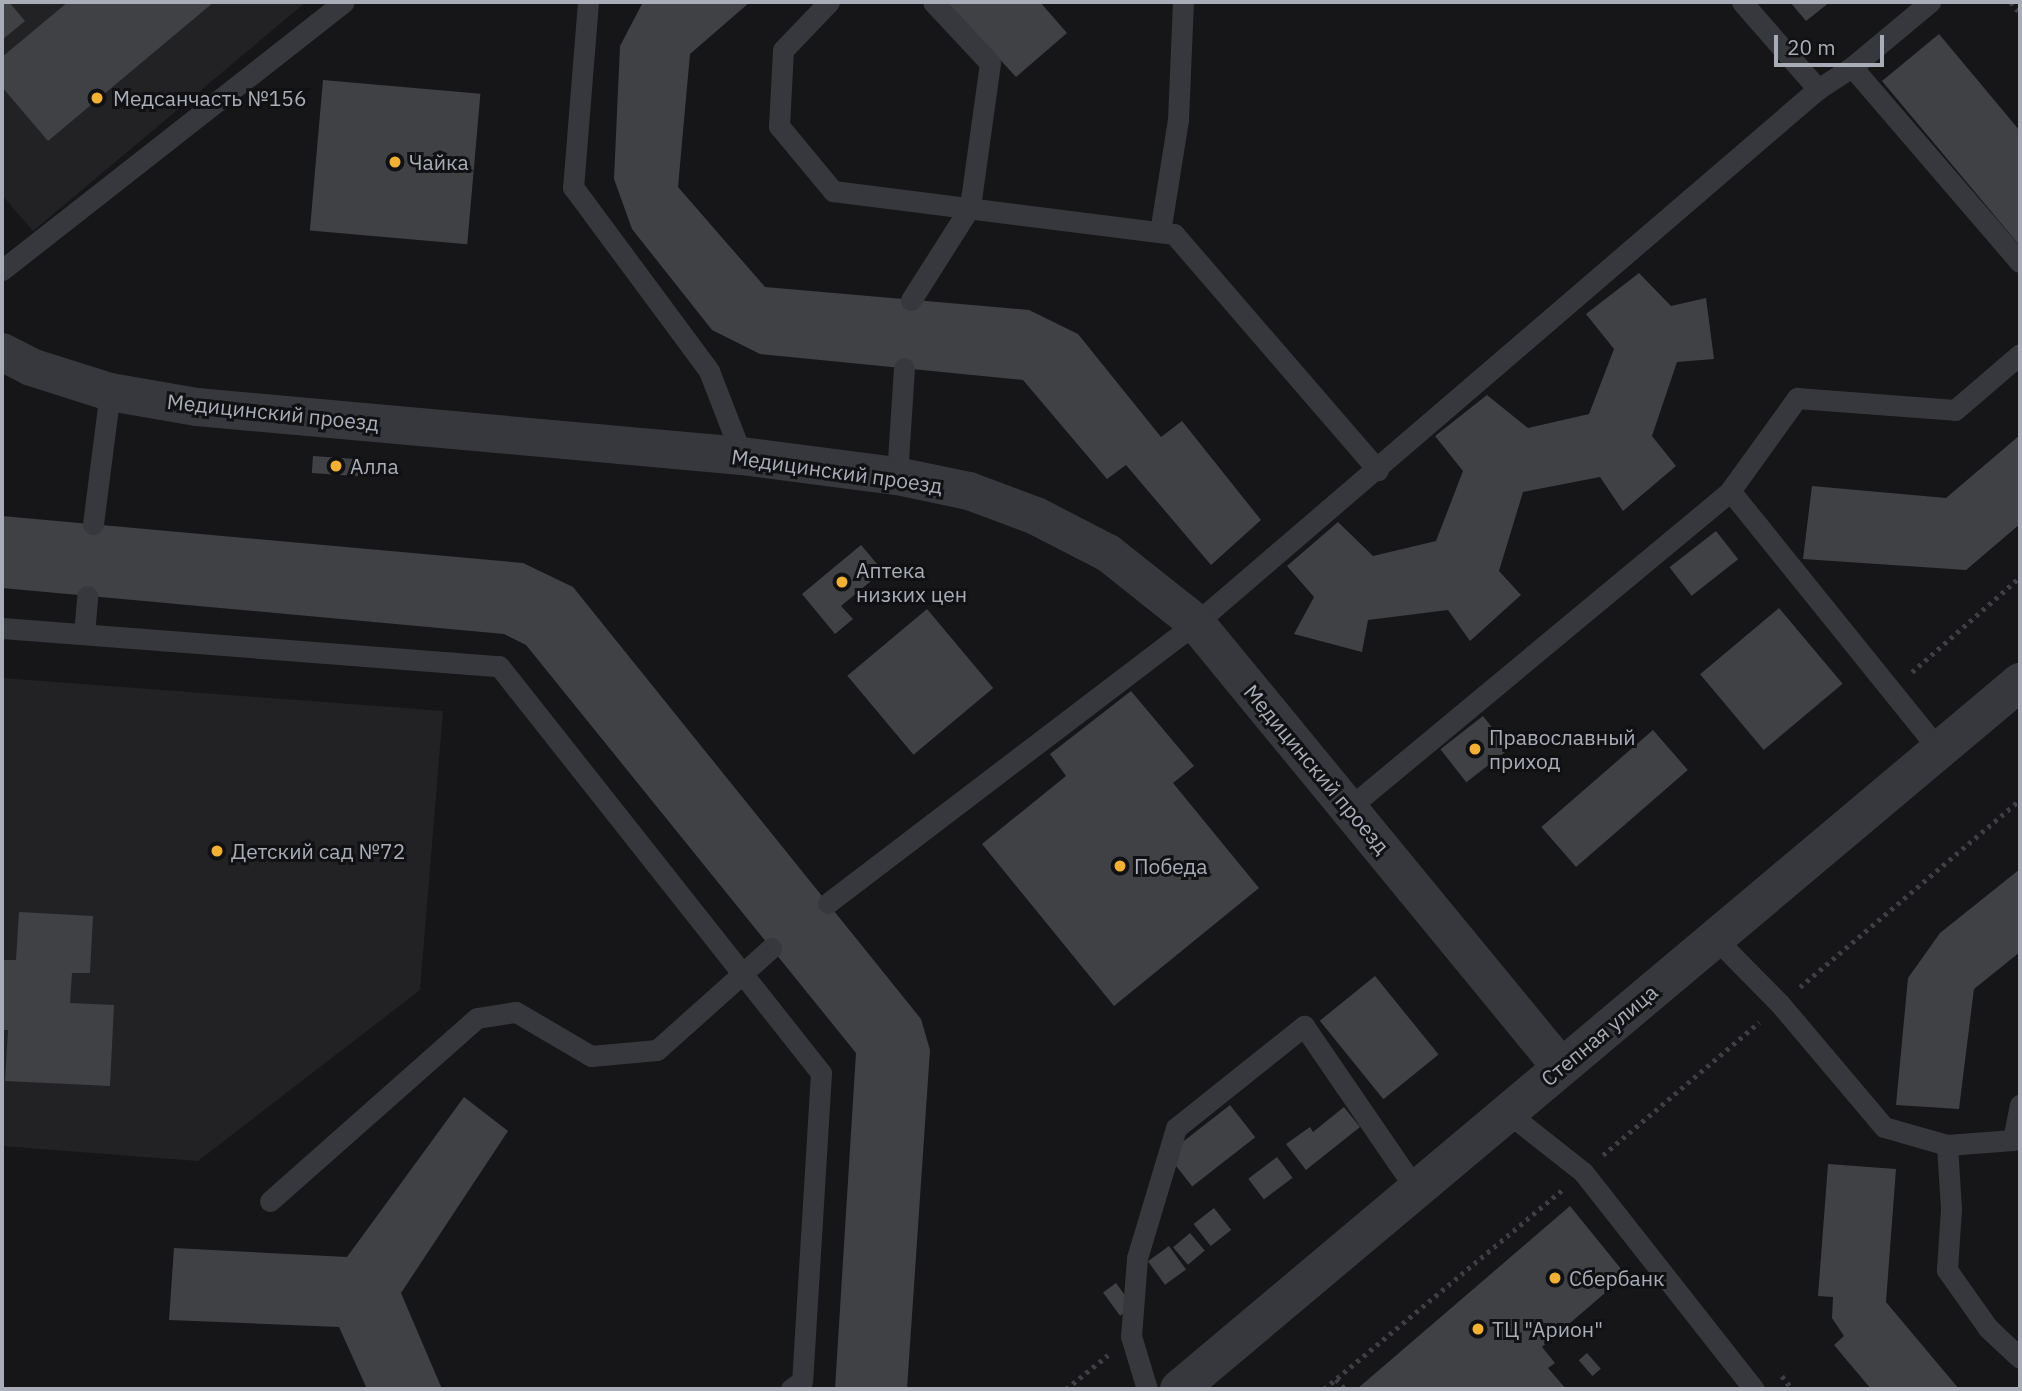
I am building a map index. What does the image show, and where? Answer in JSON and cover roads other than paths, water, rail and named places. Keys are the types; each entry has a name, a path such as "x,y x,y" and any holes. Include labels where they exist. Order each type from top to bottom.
{"street":[{"name":"Медицинский проезд","path":"2,352 31,367 110,392 197,407 742,456 897,476 969,491 1036,516 1108,554 1196,623 1350,807 1561,1067"},
{"name":"Степная улица","path":"1179,1389 2020,682"}],"lane":[{"path":"2,270 344,2"},
{"path":"588,2 573,187 709,371 742,456"},
{"path":"829,2 783,50 779,126 833,191 1174,234 1378,470"},
{"path":"911,300 970,207 990,63 933,2"},
{"path":"1160,232 1178,120 1183,2"},
{"path":"1742,2 1818,89"},
{"path":"828,903 1196,623 1378,470 1818,89 1852,67 1930,2"},
{"path":"1852,67 2020,262"},
{"path":"1350,807 1730,491 1797,398 1955,410 2020,354"},
{"path":"897,476 904,368"},
{"path":"93,524 110,392"},
{"path":"1730,491 1893,688 1940,751"},
{"path":"84,634 87,596"},
{"path":"2,628 499,666 743,970 821,1073 802,1381 792,1389"},
{"path":"1716,939 1780,1004 1884,1127 1947,1145 2013,1140 2020,1105"},
{"path":"270,1201 477,1018 516,1012 591,1056 657,1050 743,970 771,948"},
{"path":"1147,1389 1131,1336 1137,1258 1176,1128 1304,1026 1417,1191"},
{"path":"1507,1112 1583,1172 1754,1389"},
{"path":"1947,1145 1951,1209 1947,1270 1988,1328 2020,1358"}],"place":[{"name":"Медсанчасть №156","path":"97,98"},
{"name":"Чайка","path":"395,162"},
{"name":"Алла","path":"336,466"},
{"name":"Аптека низких цен","path":"842,582"},
{"name":"Православный приход","path":"1475,749"},
{"name":"Детский сад №72","path":"217,851"},
{"name":"Победа","path":"1120,866"},
{"name":"Сбербанк","path":"1555,1278"},
{"name":"ТЦ \"Арион\"","path":"1478,1329"}]}
